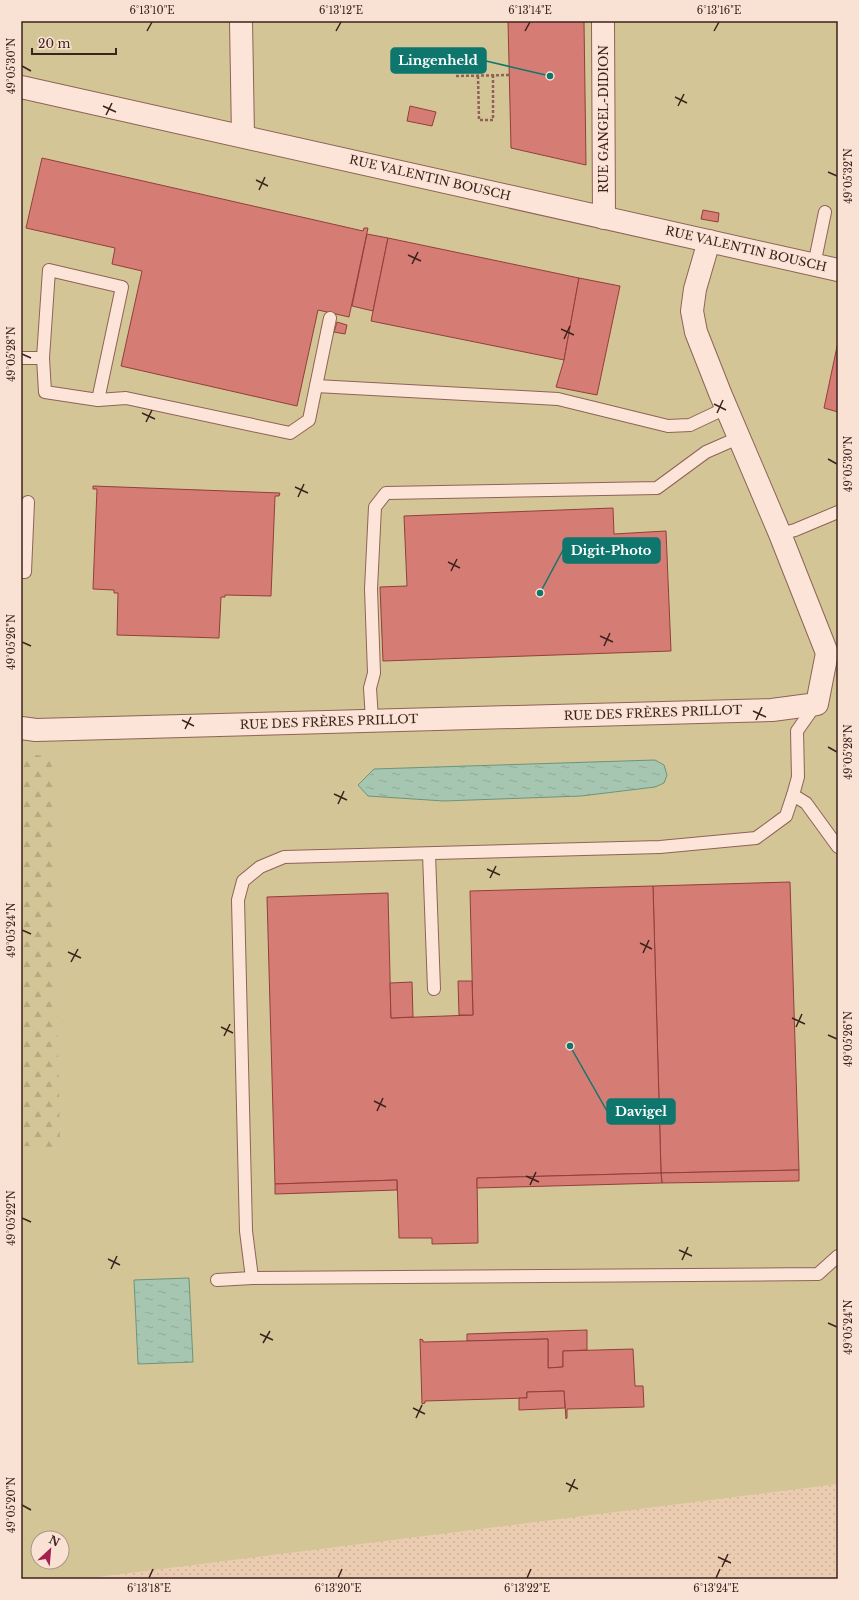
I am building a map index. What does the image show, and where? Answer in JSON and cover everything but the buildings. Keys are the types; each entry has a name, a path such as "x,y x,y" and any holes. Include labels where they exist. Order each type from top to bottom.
{"street":[{"path":"241,21 243,136"},
{"name":"RUE GANGEL-DIDION","path":"603,21 604,218"},
{"name":"RUE VALENTIN BOUSCH","path":"21,87 838,270"},
{"path":"709,241 695,289 692,311 696,332 738,438 780,534 827,654 817,704"},
{"name":"RUE DES FRÈRES PRILLOT","path":"21,728 36,730 772,710 817,704"}],"lane":[{"path":"814,265 825,212"},
{"path":"98,400 122,287 49,270 43,358 44,392 98,400 126,398 290,433 309,420 330,318"},
{"path":"21,358 43,358"},
{"path":"316,386 558,399 668,426 690,425 726,408"},
{"path":"372,720 370,688 374,673 371,589 375,507 386,493 657,488 706,452 738,438"},
{"path":"21,572 25,572 28,502"},
{"path":"780,534 795,530 838,512"},
{"path":"252,1278 246,1231 238,900 243,881 260,867 284,857 660,847 756,838 786,816 798,777 797,731 817,704"},
{"path":"793,796 806,803 838,847"},
{"path":"429,854 434,989"},
{"path":"217,1280 252,1278 818,1274 838,1256"}],"path":[{"path":"456,76 510,76"},
{"path":"478,76 479,120 493,120 493,76"}],"shaded area":[{"path":"21,1146 838,1460 838,1579 21,1579"}],"green space":[{"path":"21,21 838,21 838,1484 81,1579 21,1579"},
{"path":"21,753 52,757 60,1147 21,1146"}],"water":[{"path":"655,760 664,765 667,775 664,783 655,787 581,796 444,801 368,796 358,785 374,769"},
{"path":"189,1278 193,1362 138,1364 134,1280"}],"place":[{"name":"Lingenheld","path":"550,76"},
{"name":"Digit-Photo","path":"540,593"},
{"name":"Davigel","path":"570,1046"}]}
